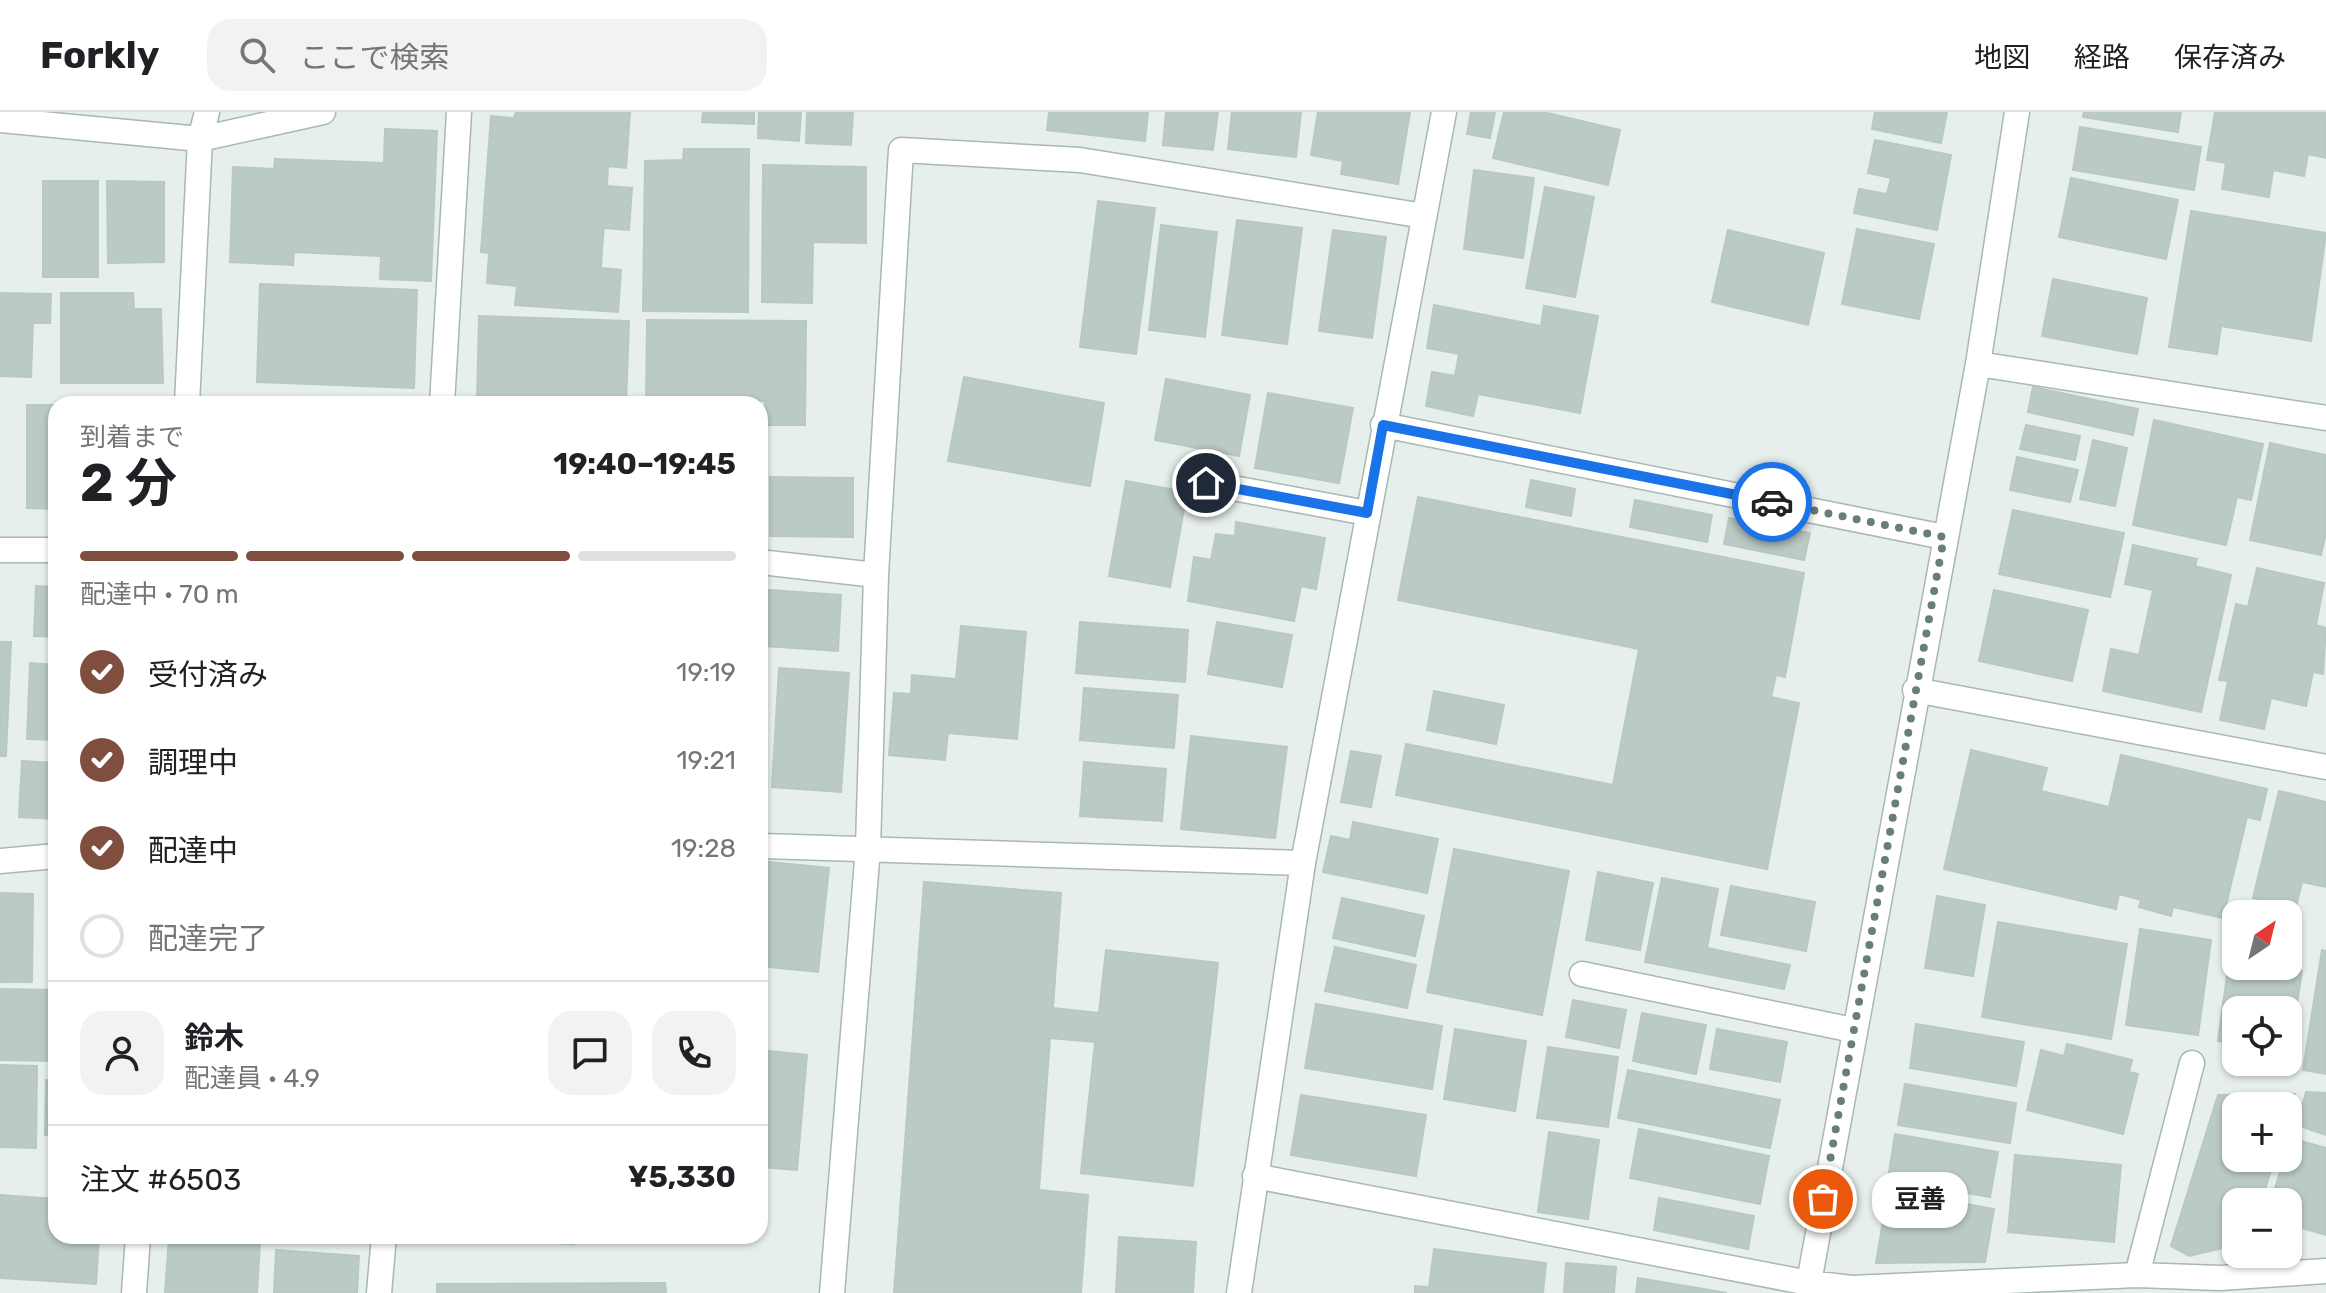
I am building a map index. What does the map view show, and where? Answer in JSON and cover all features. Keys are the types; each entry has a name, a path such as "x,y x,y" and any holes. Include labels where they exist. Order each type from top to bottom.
{"street":[{"path":"187,396 200,139 207,112"},
{"path":"0,120 200,139 323,112"},
{"path":"442,396 459,112"},
{"path":"1239,1293 1303,863 1444,112"},
{"path":"1808,1288 1915,690 1978,364 2017,112"},
{"path":"832,1293 868,848 876,575 901,150 1080,160 1424,216"},
{"path":"1978,364 2326,418"},
{"path":"1383,425 1944,537"},
{"path":"1206,483 1367,513"},
{"path":"0,550 48,550"},
{"path":"768,563 876,575"},
{"path":"1915,690 2326,767"},
{"path":"768,846 1303,863"},
{"path":"0,861 48,857"},
{"path":"1582,974 1853,1030"},
{"path":"2137,1275 2192,1063"},
{"path":"1255,1176 1808,1288 2056,1286 2137,1275 2221,1286 2326,1271"},
{"path":"134,1293 137,1244"},
{"path":"379,1293 383,1244"}],"building":[{"path":"516,112 630,112 626,168 608,166 607,186 632,188 629,230 604,228 602,249 601,268 621,270 618,312 515,305 517,286 487,283 489,253 481,252 491,116 514,118"},
{"path":"703,112 754,112 754,124 702,122"},
{"path":"759,112 801,112 799,141 758,138"},
{"path":"807,112 853,112 851,145 806,143"},
{"path":"1049,112 1148,112 1145,141 1047,130"},
{"path":"1166,112 1218,112 1213,150 1163,145"},
{"path":"1232,112 1301,112 1296,157 1228,149"},
{"path":"1318,112 1410,112 1398,184 1341,174 1343,161 1311,155"},
{"path":"1471,112 1495,112 1490,138 1467,134"},
{"path":"1504,112 1543,112 1620,130 1608,185 1493,158"},
{"path":"1875,112 1947,112 1941,143 1872,129"},
{"path":"2084,112 2181,112 2178,132 2083,117"},
{"path":"2215,112 2326,112 2326,158 2308,154 2304,176 2273,170 2269,197 2222,189 2226,163 2207,160"},
{"path":"2080,127 2201,147 2194,190 2073,170"},
{"path":"385,129 437,131 431,281 380,279 381,256 294,252 293,265 230,262 233,167 274,169 275,159 384,163"},
{"path":"1875,140 1951,155 1937,230 1854,213 1859,189 1887,194 1891,178 1868,173"},
{"path":"684,149 749,149 748,312 643,311 645,161 683,160"},
{"path":"763,165 866,167 866,243 813,242 812,303 762,302"},
{"path":"1474,170 1534,178 1523,258 1464,249"},
{"path":"2071,178 2178,200 2166,259 2059,237"},
{"path":"43,181 98,181 98,277 43,277"},
{"path":"107,181 164,182 164,262 108,263"},
{"path":"1545,187 1594,197 1575,297 1526,288"},
{"path":"1098,201 1155,208 1136,354 1080,347"},
{"path":"2191,211 2326,233 2311,341 2221,326 2217,354 2169,347"},
{"path":"1237,220 1302,228 1287,344 1222,335"},
{"path":"1161,225 1217,232 1205,337 1149,330"},
{"path":"1857,229 1934,244 1919,319 1842,304"},
{"path":"1333,230 1386,237 1372,338 1319,331"},
{"path":"1728,230 1824,253 1808,325 1712,302"},
{"path":"2053,279 2147,298 2137,354 2042,336"},
{"path":"260,284 417,290 414,388 257,382"},
{"path":"0,293 51,294 50,323 33,323 31,377 0,376"},
{"path":"61,293 133,293 134,309 161,309 163,383 61,383"},
{"path":"1434,305 1541,326 1544,306 1598,316 1580,413 1478,394 1473,416 1426,406 1432,372 1455,376 1459,354 1427,348"},
{"path":"479,316 629,321 626,396 477,396"},
{"path":"647,320 806,321 805,425 768,425 768,396 646,396"},
{"path":"964,377 1104,403 1090,486 948,461"},
{"path":"1166,379 1250,395 1239,456 1155,440"},
{"path":"2033,387 2138,409 2133,435 2028,412"},
{"path":"1268,393 1353,408 1339,483 1255,468"},
{"path":"27,405 48,405 48,509 27,508"},
{"path":"2154,420 2263,444 2251,500 2237,497 2226,545 2133,525"},
{"path":"2026,425 2080,436 2075,460 2020,449"},
{"path":"2093,440 2127,448 2115,506 2080,499"},
{"path":"2270,443 2326,455 2326,533 2321,555 2250,540"},
{"path":"2017,457 2078,470 2070,502 2010,490"},
{"path":"770,477 853,478 853,537 770,536"},
{"path":"1531,480 1575,489 1571,516 1526,507"},
{"path":"1126,481 1187,492 1170,587 1109,576"},
{"path":"1418,497 1804,573 1785,677 1776,675 1771,697 1799,703 1767,869 1396,795 1406,744 1613,785 1639,649 1398,600"},
{"path":"1635,500 1712,515 1707,542 1630,527"},
{"path":"2013,510 2124,533 2110,597 1999,574"},
{"path":"1729,518 1810,533 1804,560 1724,544"},
{"path":"1236,522 1325,538 1316,589 1301,586 1294,621 1188,601 1194,557 1211,560 1216,534 1235,536"},
{"path":"2133,545 2197,559 2195,566 2231,575 2201,712 2103,691 2111,649 2139,655 2153,590 2125,584"},
{"path":"2257,568 2324,583 2316,625 2326,628 2323,674 2313,672 2306,706 2271,698 2264,729 2220,720 2228,681 2219,680 2236,604 2248,607"},
{"path":"36,586 48,587 48,637 34,636"},
{"path":"769,590 841,595 838,651 768,646"},
{"path":"1994,590 2088,610 2072,681 1979,661"},
{"path":"1080,622 1188,630 1185,682 1076,673"},
{"path":"1217,622 1292,635 1282,687 1208,674"},
{"path":"961,626 1026,632 1017,739 948,733 945,760 889,755 894,693 911,694 912,675 956,679"},
{"path":"0,642 11,642 6,756 0,756"},
{"path":"30,663 48,664 48,740 27,739"},
{"path":"779,668 849,673 841,792 772,787"},
{"path":"1084,688 1178,695 1174,748 1080,740"},
{"path":"1434,691 1504,705 1496,744 1427,730"},
{"path":"1191,736 1287,747 1275,838 1181,829"},
{"path":"1971,750 2047,768 2041,791 2109,807 2121,755 2267,789 2260,820 2247,817 2227,900 2222,900 2222,918 2173,907 2171,916 2139,907 2141,900 2119,894 2116,909 1944,869"},
{"path":"1351,751 1381,756 1371,807 1341,802"},
{"path":"22,761 48,763 48,819 19,817"},
{"path":"1084,762 1166,769 1162,821 1080,816"},
{"path":"2279,791 2326,802 2326,887 2302,882 2298,900 2253,898"},
{"path":"1353,822 1438,839 1427,893 1323,872 1331,836 1350,840"},
{"path":"1454,849 1569,871 1542,1015 1427,992"},
{"path":"768,862 829,868 818,972 768,967"},
{"path":"1598,872 1653,883 1640,950 1586,940"},
{"path":"1662,878 1718,889 1707,948 1790,965 1784,989 1645,962"},
{"path":"924,882 1061,893 1053,1008 1099,1013 1106,950 1218,963 1193,1186 1081,1173 1095,1042 1050,1038 1039,1190 1088,1195 1081,1293 894,1293"},
{"path":"1731,886 1815,902 1806,951 1721,935"},
{"path":"0,893 33,894 32,982 0,982"},
{"path":"1937,896 1985,905 1973,976 1925,968"},
{"path":"1342,898 1424,916 1415,956 1333,938"},
{"path":"1998,922 2127,944 2111,1039 1982,1017"},
{"path":"2140,929 2211,940 2198,1035 2126,1025"},
{"path":"1335,947 1416,965 1407,1008 1325,991"},
{"path":"2322,950 2326,951 2326,1074 2303,1070"},
{"path":"2226,980 2301,980 2298,996 2224,996"},
{"path":"0,989 48,990 48,1061 0,1060"},
{"path":"1573,1000 1626,1010 1619,1048 1566,1037"},
{"path":"1316,1004 1442,1026 1432,1089 1305,1068"},
{"path":"2222,1012 2222,1042 2218,1041"},
{"path":"1642,1013 1706,1025 1696,1074 1633,1061"},
{"path":"1916,1024 2024,1042 2016,1086 1910,1068"},
{"path":"1455,1029 1526,1041 1515,1111 1444,1099"},
{"path":"1717,1029 1787,1042 1780,1082 1710,1069"},
{"path":"2067,1044 2132,1060 2129,1072 2138,1074 2123,1134 2027,1110 2041,1050 2064,1056"},
{"path":"1548,1047 1618,1057 1608,1127 1537,1118"},
{"path":"768,1051 807,1055 797,1170 768,1168"},
{"path":"0,1065 37,1066 36,1148 0,1147"},
{"path":"1628,1070 1780,1100 1770,1148 1618,1118"},
{"path":"46,1080 48,1135 45,1135"},
{"path":"1905,1084 2016,1103 2010,1143 1898,1125"},
{"path":"2306,1092 2326,1093 2326,1135 2302,1127"},
{"path":"1301,1095 1426,1115 1416,1176 1291,1155"},
{"path":"2218,1095 2222,1095 2222,1172 2271,1172 2265,1188 2222,1188 2222,1248 2189,1256 2171,1246"},
{"path":"1639,1129 1769,1156 1760,1204 1630,1178"},
{"path":"1549,1132 1599,1140 1588,1219 1538,1212"},
{"path":"1895,1134 1998,1152 1990,1197 1888,1179"},
{"path":"2302,1141 2326,1148 2326,1235 2302,1228 2302,1188 2275,1188 2280,1172 2302,1172"},
{"path":"2015,1155 2121,1165 2114,1242 2008,1232"},
{"path":"0,1195 48,1198 48,1244 98,1244 96,1284 0,1278"},
{"path":"1922,1196 1994,1209 1985,1262 1876,1263 1885,1209 1912,1212"},
{"path":"1659,1198 1754,1216 1748,1249 1654,1230"},
{"path":"1119,1237 1196,1242 1193,1293 1116,1293"},
{"path":"168,1244 260,1244 257,1293 165,1293"},
{"path":"1434,1249 1546,1263 1543,1293 1415,1293 1415,1286 1429,1287"},
{"path":"276,1250 359,1256 357,1293 274,1293"},
{"path":"1566,1263 1616,1267 1614,1293 1564,1293"},
{"path":"1638,1278 1727,1293 1636,1293"},
{"path":"665,1283 666,1293 437,1293 437,1284"}],"way so far":[{"path":"1772,502 1944,537 1823,1199"}],"place":[{"name":"豆善","path":"1823,1199"}],"route":[{"path":"1206,483 1367,513 1383,425 1772,502"}]}
